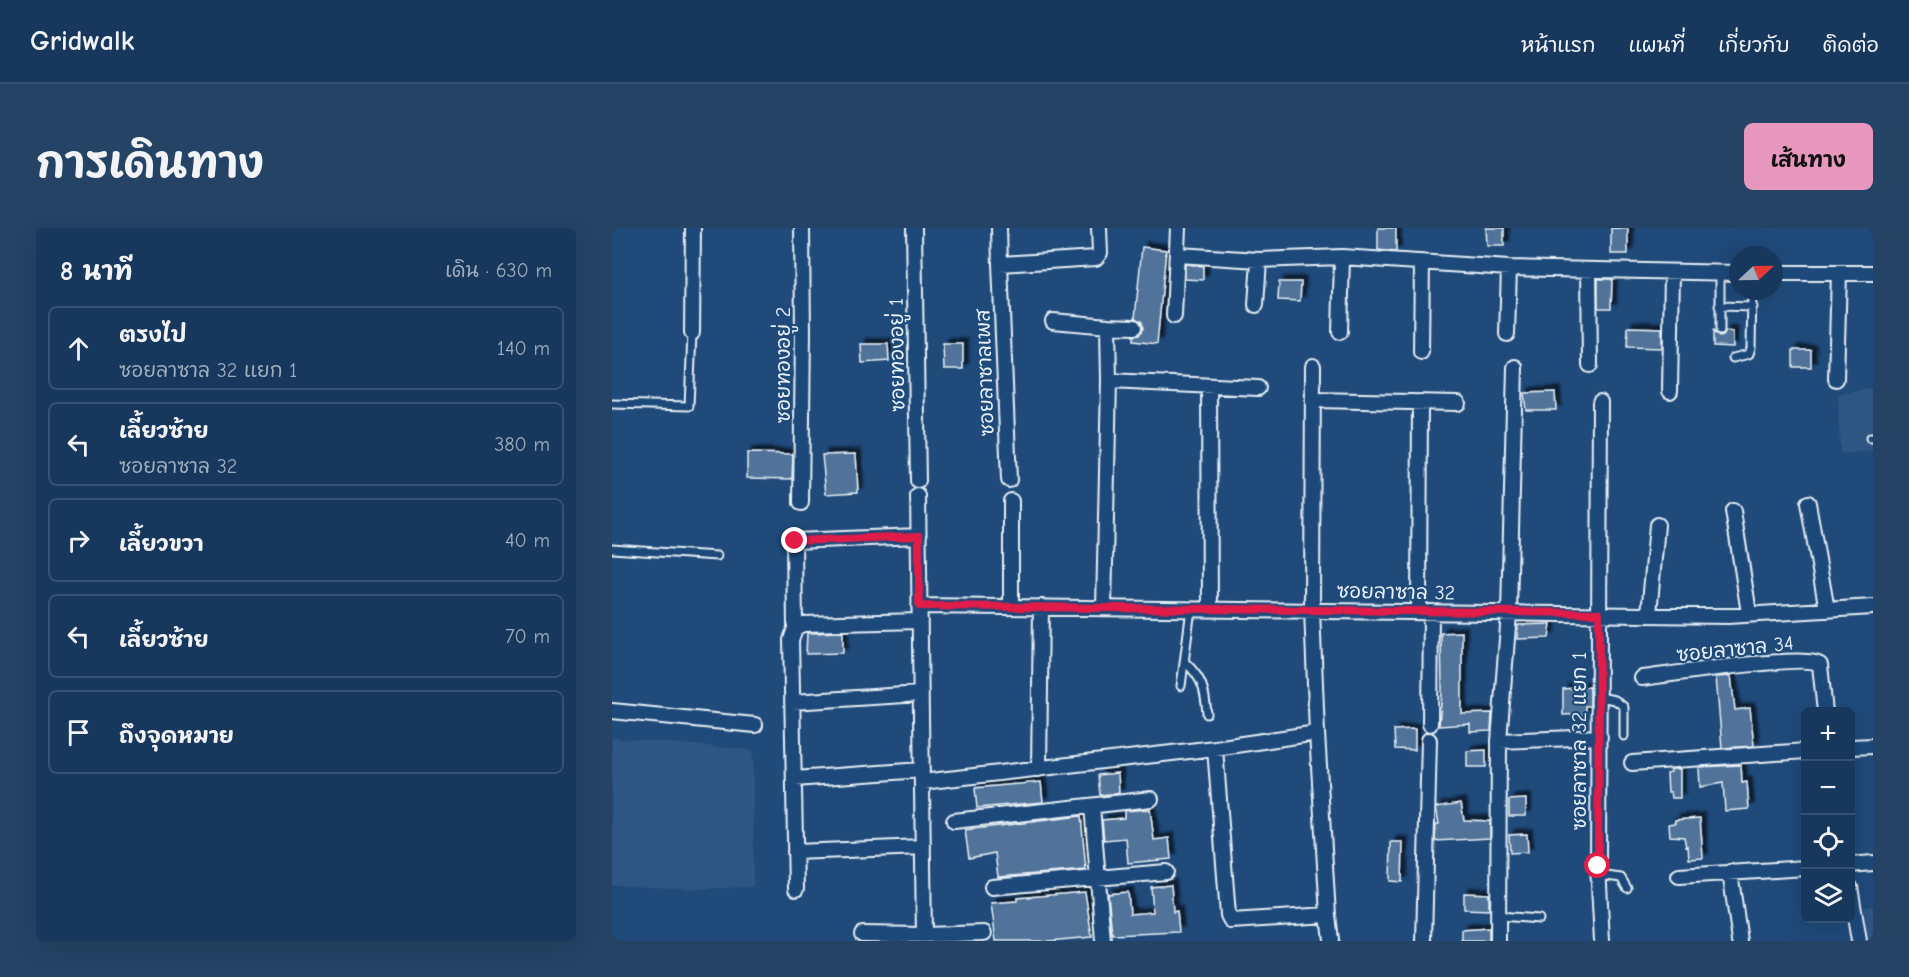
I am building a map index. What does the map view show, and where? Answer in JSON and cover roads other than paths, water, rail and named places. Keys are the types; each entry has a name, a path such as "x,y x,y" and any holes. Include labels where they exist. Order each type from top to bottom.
{"street":[{"path":"692,333 693,228"},
{"name":"ซอยทองอยู่ 2","path":"801,503 802,228"},
{"name":"ซอยทองอยู่ 1","path":"914,228 918,481"},
{"name":"ซอยลาซาลเพส","path":"999,228 1009,480"},
{"path":"1000,264 1096,258 1100,253 1099,228"},
{"path":"1174,316 1178,228"},
{"path":"1178,255 1259,260 1342,257 1509,268 1729,272"},
{"path":"1340,332 1342,257"},
{"path":"1256,305 1259,260"},
{"path":"1421,352 1422,262"},
{"path":"1507,333 1509,268"},
{"path":"1589,270 1590,365"},
{"path":"1670,391 1672,272"},
{"path":"1783,273 1873,273"},
{"path":"1836,379 1839,273"},
{"path":"1053,321 1134,327"},
{"path":"1104,608 1108,326"},
{"path":"1312,366 1314,400 1312,610 1330,940"},
{"path":"1498,941 1500,741 1509,613 1515,367"},
{"path":"1109,381 1258,388"},
{"path":"1209,386 1210,609"},
{"path":"1314,400 1458,403"},
{"path":"1420,402 1430,724"},
{"name":"ซอยลาซาล 32 แยก 1","path":"1600,402 1599,875 1602,941"},
{"path":"918,496 924,935"},
{"path":"1011,501 1011,607"},
{"path":"1808,503 1827,610"},
{"path":"1733,511 1749,613"},
{"path":"1649,614 1657,525"},
{"path":"796,889 792,702 795,541 919,536"},
{"name":"ซอยลาซาล 32","path":"919,606 1728,616 1873,607"},
{"path":"1039,768 1041,607"},
{"path":"795,628 803,624 920,621"},
{"name":"ซอยลาซาล 34","path":"1642,678 1769,663 1813,661 1820,665 1825,707"},
{"path":"792,702 921,693"},
{"path":"612,711 755,725"},
{"path":"794,779 922,776 1039,768 1215,748 1317,733"},
{"path":"1500,741 1600,737"},
{"path":"1424,941 1429,740"},
{"path":"1855,747 1873,746"},
{"path":"1215,748 1227,915 1231,921 1328,915"},
{"path":"1632,763 1801,751"},
{"path":"954,821 1151,799"},
{"path":"1092,806 1103,941"},
{"path":"795,852 923,847"},
{"path":"1855,865 1873,863"},
{"path":"1679,876 1801,868"},
{"path":"992,887 1166,872"},
{"path":"1730,873 1740,941"},
{"path":"1855,914 1859,941"},
{"path":"862,934 984,933"}],"lane":[{"path":"1720,272 1720,331"},
{"path":"1733,358 1749,354 1752,348 1753,300"},
{"path":"1719,306 1753,307"},
{"path":"612,404 689,406 692,333"},
{"path":"612,549 717,556"},
{"path":"1180,686 1191,609"},
{"path":"1185,662 1200,679 1205,691 1207,714"},
{"path":"1599,697 1615,700 1624,707 1624,736"},
{"path":"1599,875 1621,878 1627,888"},
{"path":"1498,916 1539,919"}]}
